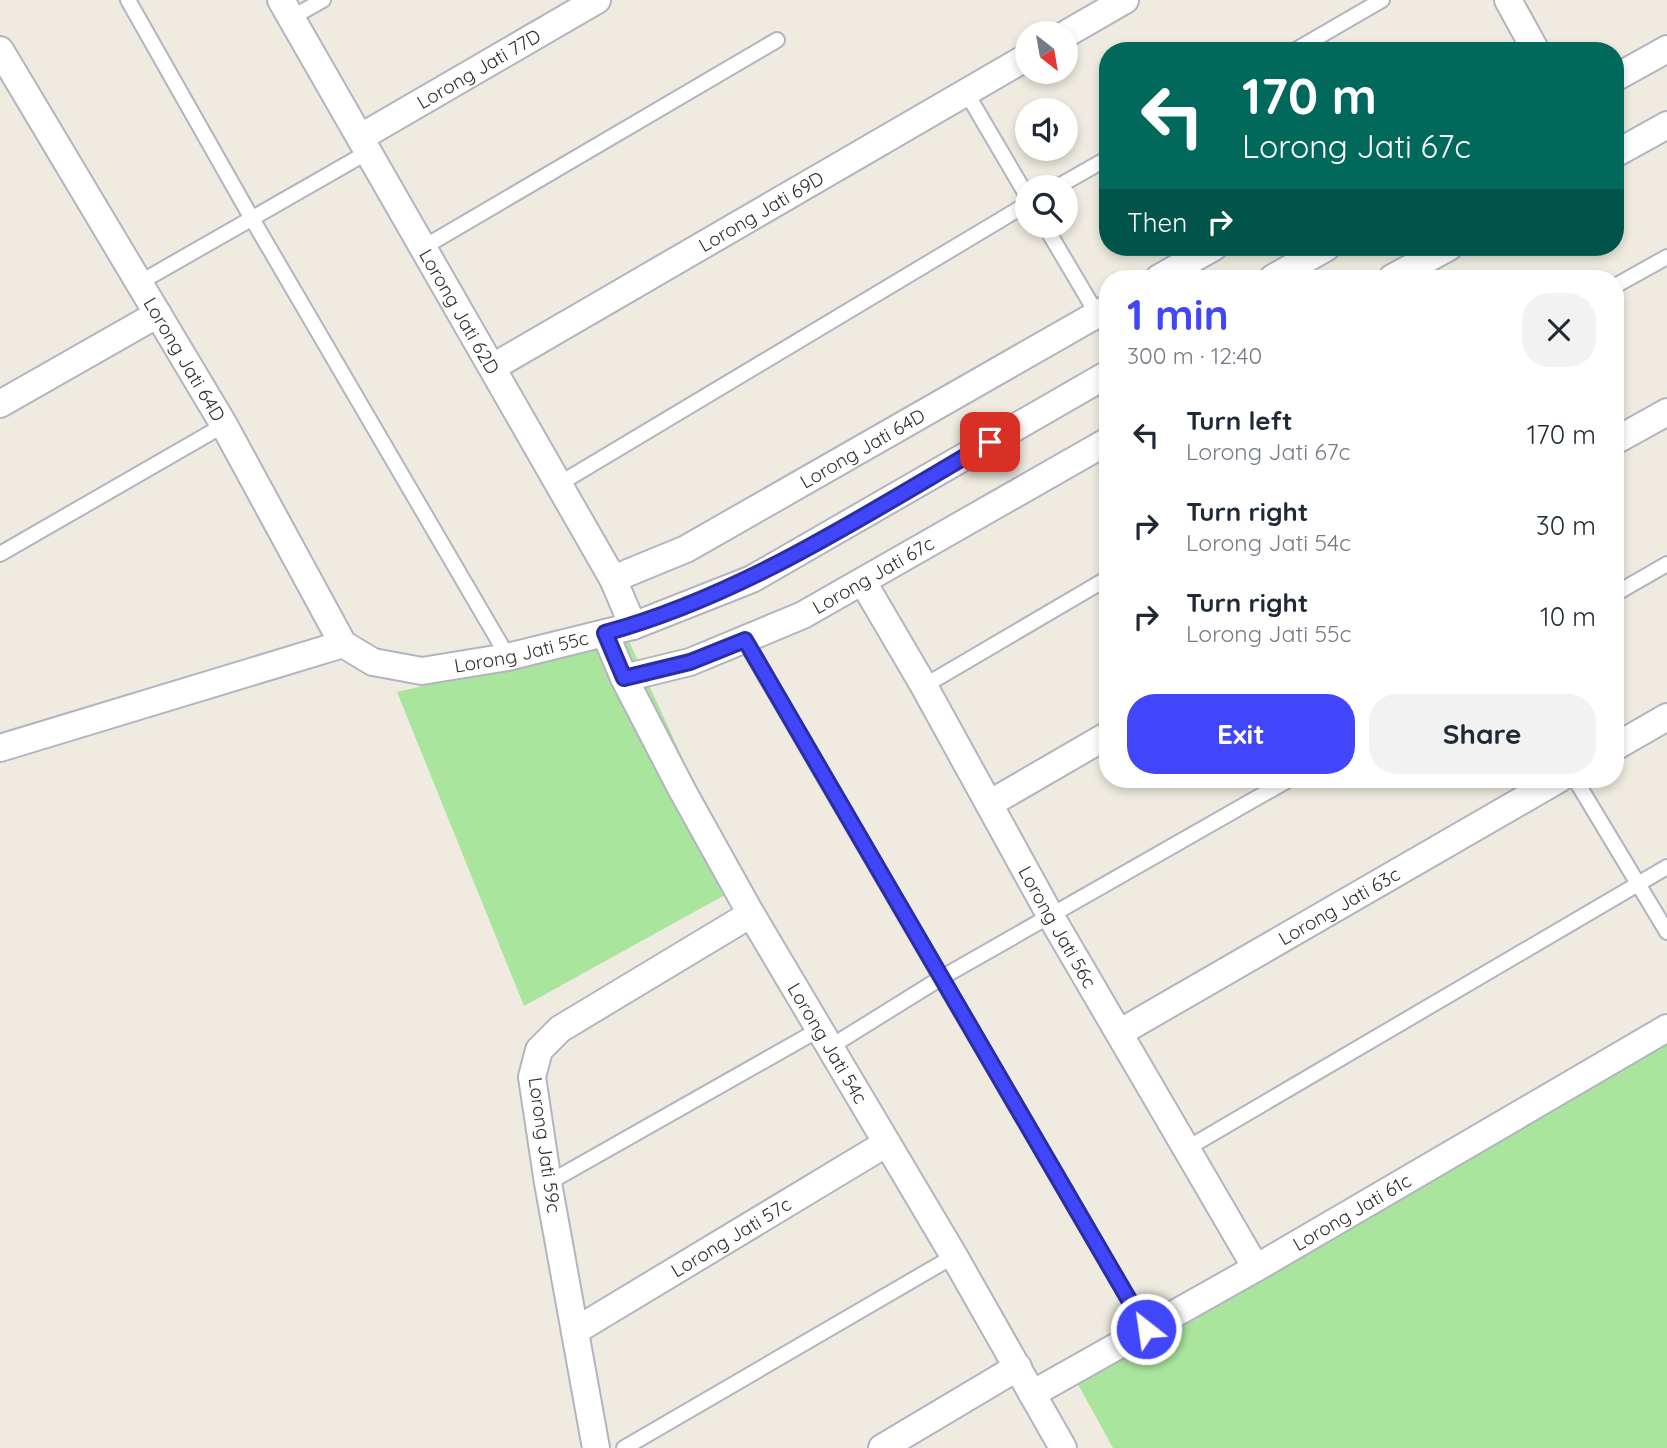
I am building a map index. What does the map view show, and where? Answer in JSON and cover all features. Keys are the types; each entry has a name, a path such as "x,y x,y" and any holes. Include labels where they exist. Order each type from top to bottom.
{"street":[{"name":"Lorong Jati 77D","path":"364,144 597,0"},
{"path":"1078,27 1125,0"},
{"path":"1508,0 1531,42"},
{"name":"Lorong Jati 62D","path":"286,9 613,579 633,626"},
{"path":"1624,73 1667,49"},
{"name":"Lorong Jati 64D","path":"0,50 223,425 343,644 373,663"},
{"name":"Lorong Jati 69D","path":"493,367 1015,64"},
{"path":"1624,149 1667,125"},
{"path":"1173,270 1198,256"},
{"path":"1289,270 1312,256"},
{"path":"1407,270 1432,256"},
{"name":"Lorong Jati 64D","path":"613,579 686,549 1099,313"},
{"path":"0,404 158,314"},
{"name":"Lorong Jati 55c","path":"373,663 422,671 508,657 633,626 752,579 1099,379"},
{"path":"1624,436 1667,412"},
{"name":"Lorong Jati 67c","path":"624,678 690,662 803,615 1099,446"},
{"name":"Lorong Jati 56c","path":"863,582 1050,915 1256,1268"},
{"name":"Lorong Jati 54c","path":"605,633 624,678 682,790 751,914 954,1256 1063,1448"},
{"path":"0,748 343,644"},
{"path":"1624,742 1667,717"},
{"path":"989,804 1099,740"},
{"name":"Lorong Jati 63c","path":"1119,1033 1543,788"},
{"name":"Lorong Jati 59c","path":"596,1448 532,1077 539,1050 560,1029 751,914"},
{"name":"Lorong Jati 61c","path":"1032,1394 1256,1268 1667,1028"},
{"name":"Lorong Jati 57c","path":"575,1331 887,1143"},
{"path":"882,1448 1018,1367"}],"lane":[{"path":"128,0 251,217 508,657"},
{"path":"286,9 323,0"},
{"path":"1310,42 1382,0"},
{"path":"424,247 777,40"},
{"path":"966,92 1015,176"},
{"path":"139,283 251,217 364,144"},
{"path":"1078,175 1099,163"},
{"path":"559,484 1015,211"},
{"path":"1053,238 1099,307"},
{"path":"1624,281 1667,257"},
{"path":"0,554 223,425"},
{"path":"1624,589 1667,564"},
{"path":"924,687 1099,583"},
{"path":"745,640 1146,1329"},
{"path":"548,1182 941,978 1274,788"},
{"path":"1580,788 1667,932"},
{"path":"1186,1149 1667,867"},
{"path":"624,1448 954,1256"}],"green space":[{"path":"628,639 741,886 524,1006 397,692"},
{"path":"1667,1044 1667,1448 1113,1448 1074,1377"}],"route":[{"path":"990,442 752,579 633,626 605,633 624,678 690,662 745,640 1146,1329"}]}
